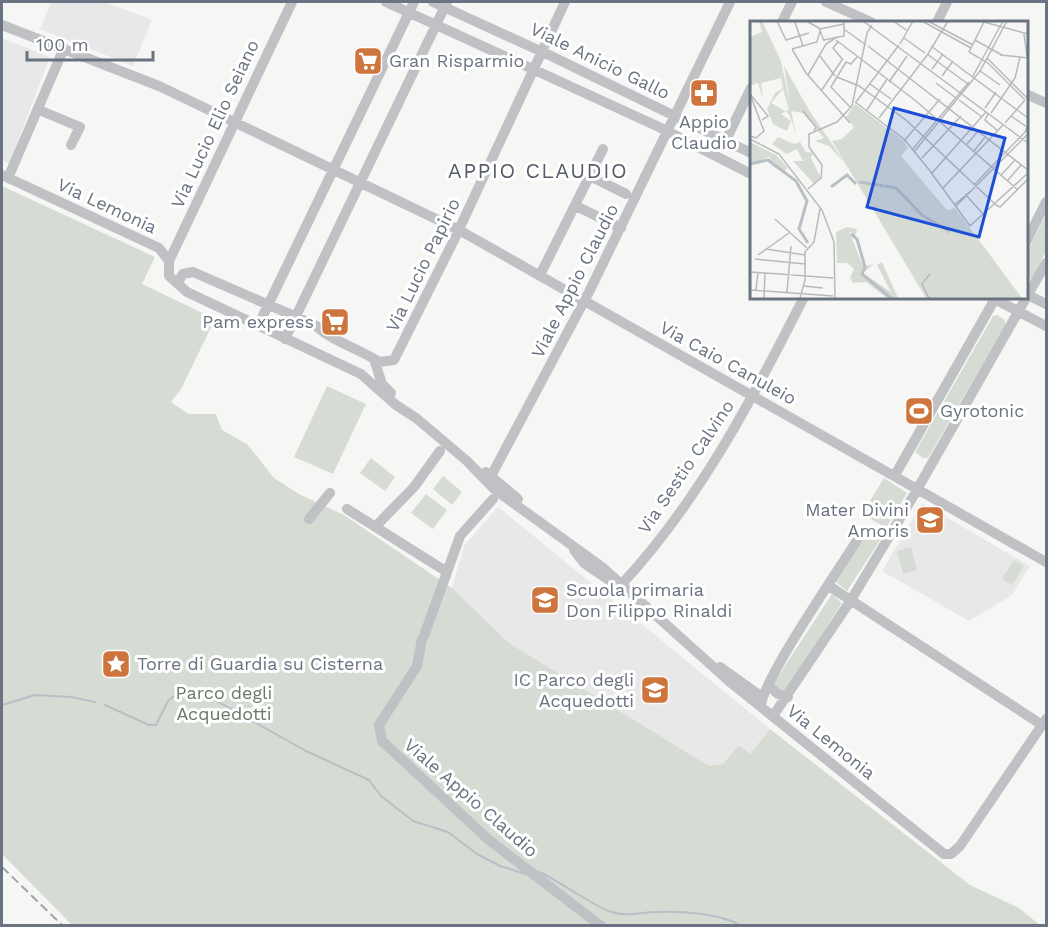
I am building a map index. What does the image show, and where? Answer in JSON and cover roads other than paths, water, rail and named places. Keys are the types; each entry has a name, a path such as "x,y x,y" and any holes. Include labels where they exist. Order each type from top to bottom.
{"street":[{"name":"Via Lucio Elio Seiano","path":"169,261 292,2"},
{"name":"Viale Anicio Gallo","path":"386,2 411,7 436,24 668,131 750,173"},
{"name":"Viale Anicio Gallo","path":"433,2 445,4 750,152"},
{"name":"Via Lucio Papirio","path":"374,359 385,363 395,358 459,231 565,2"},
{"name":"Viale Appio Claudio","path":"491,476 585,300 730,2"},
{"path":"784,19 792,2"},
{"path":"826,2 869,21"},
{"path":"938,21 947,2"},
{"path":"285,339 445,4"},
{"path":"258,326 411,7"},
{"name":"Via Caio Canuleio","path":"2,25 137,77 459,231 1047,562"},
{"path":"5,176 39,110 64,48"},
{"path":"726,140 750,90"},
{"path":"1027,93 1047,103"},
{"path":"39,110 80,127 71,145"},
{"path":"540,275 603,149"},
{"name":"Via Lemonia","path":"5,176 159,248 169,261 168,274 187,292 361,374 396,405 416,418"},
{"path":"590,176 626,194"},
{"path":"1027,240 1047,202"},
{"path":"576,206 621,228"},
{"path":"1047,263 1027,295 1047,304"},
{"path":"178,282 184,273 193,272 315,326 325,334 374,359 368,370 361,374"},
{"name":"Via Sestio Calvino","path":"620,586 679,511 753,397 803,298"},
{"path":"895,475 994,298 1047,326"},
{"path":"773,716 788,697 851,600 1020,312 1026,298"},
{"name":"Via Lemonia","path":"374,359 384,386 416,418 467,461 496,491 530,513 571,547 594,572 620,586 706,660 733,674 773,716 946,854 960,846 1044,722"},
{"path":"375,527 414,487 440,451"},
{"name":"Via Lemonia","path":"467,461 491,476 496,491"},
{"name":"Viale Appio Claudio","path":"496,491 462,534 423,637 417,666 379,725 381,738 477,830 601,926"},
{"path":"309,519 330,493"},
{"path":"347,509 447,572"},
{"path":"761,701 768,685 862,534 872,531 890,534"},
{"path":"829,586 1044,722"},
{"path":"768,685 778,694 788,697"}],"waterway":[{"path":"2,705 35,695 71,697 95,702"},
{"path":"105,705 149,725 156,725 168,701 174,696 206,695 306,751 369,780 381,796 413,821 448,832 477,854 500,866 526,874"},
{"path":"534,871 548,876 611,912 700,914 723,918 742,926"}],"railway":[{"path":"2,867 63,926"}],"place":[{"name":"Gran Risparmio","path":"368,61"},
{"name":"Appio Claudio","path":"704,93"},
{"name":"Pam express","path":"335,322"},
{"name":"Gyrotonic","path":"919,411"},
{"name":"Mater Divini Amoris","path":"930,520"},
{"name":"Scuola primaria Don Filippo Rinaldi","path":"545,600"},
{"name":"Torre di Guardia su Cisterna","path":"116,664"},
{"name":"IC Parco degli Acquedotti","path":"655,690"}],"district":[{"name":"APPIO CLAUDIO","path":"538,171"}],"park label":[{"name":"Parco degli Acquedotti","path":"224,703"}]}
